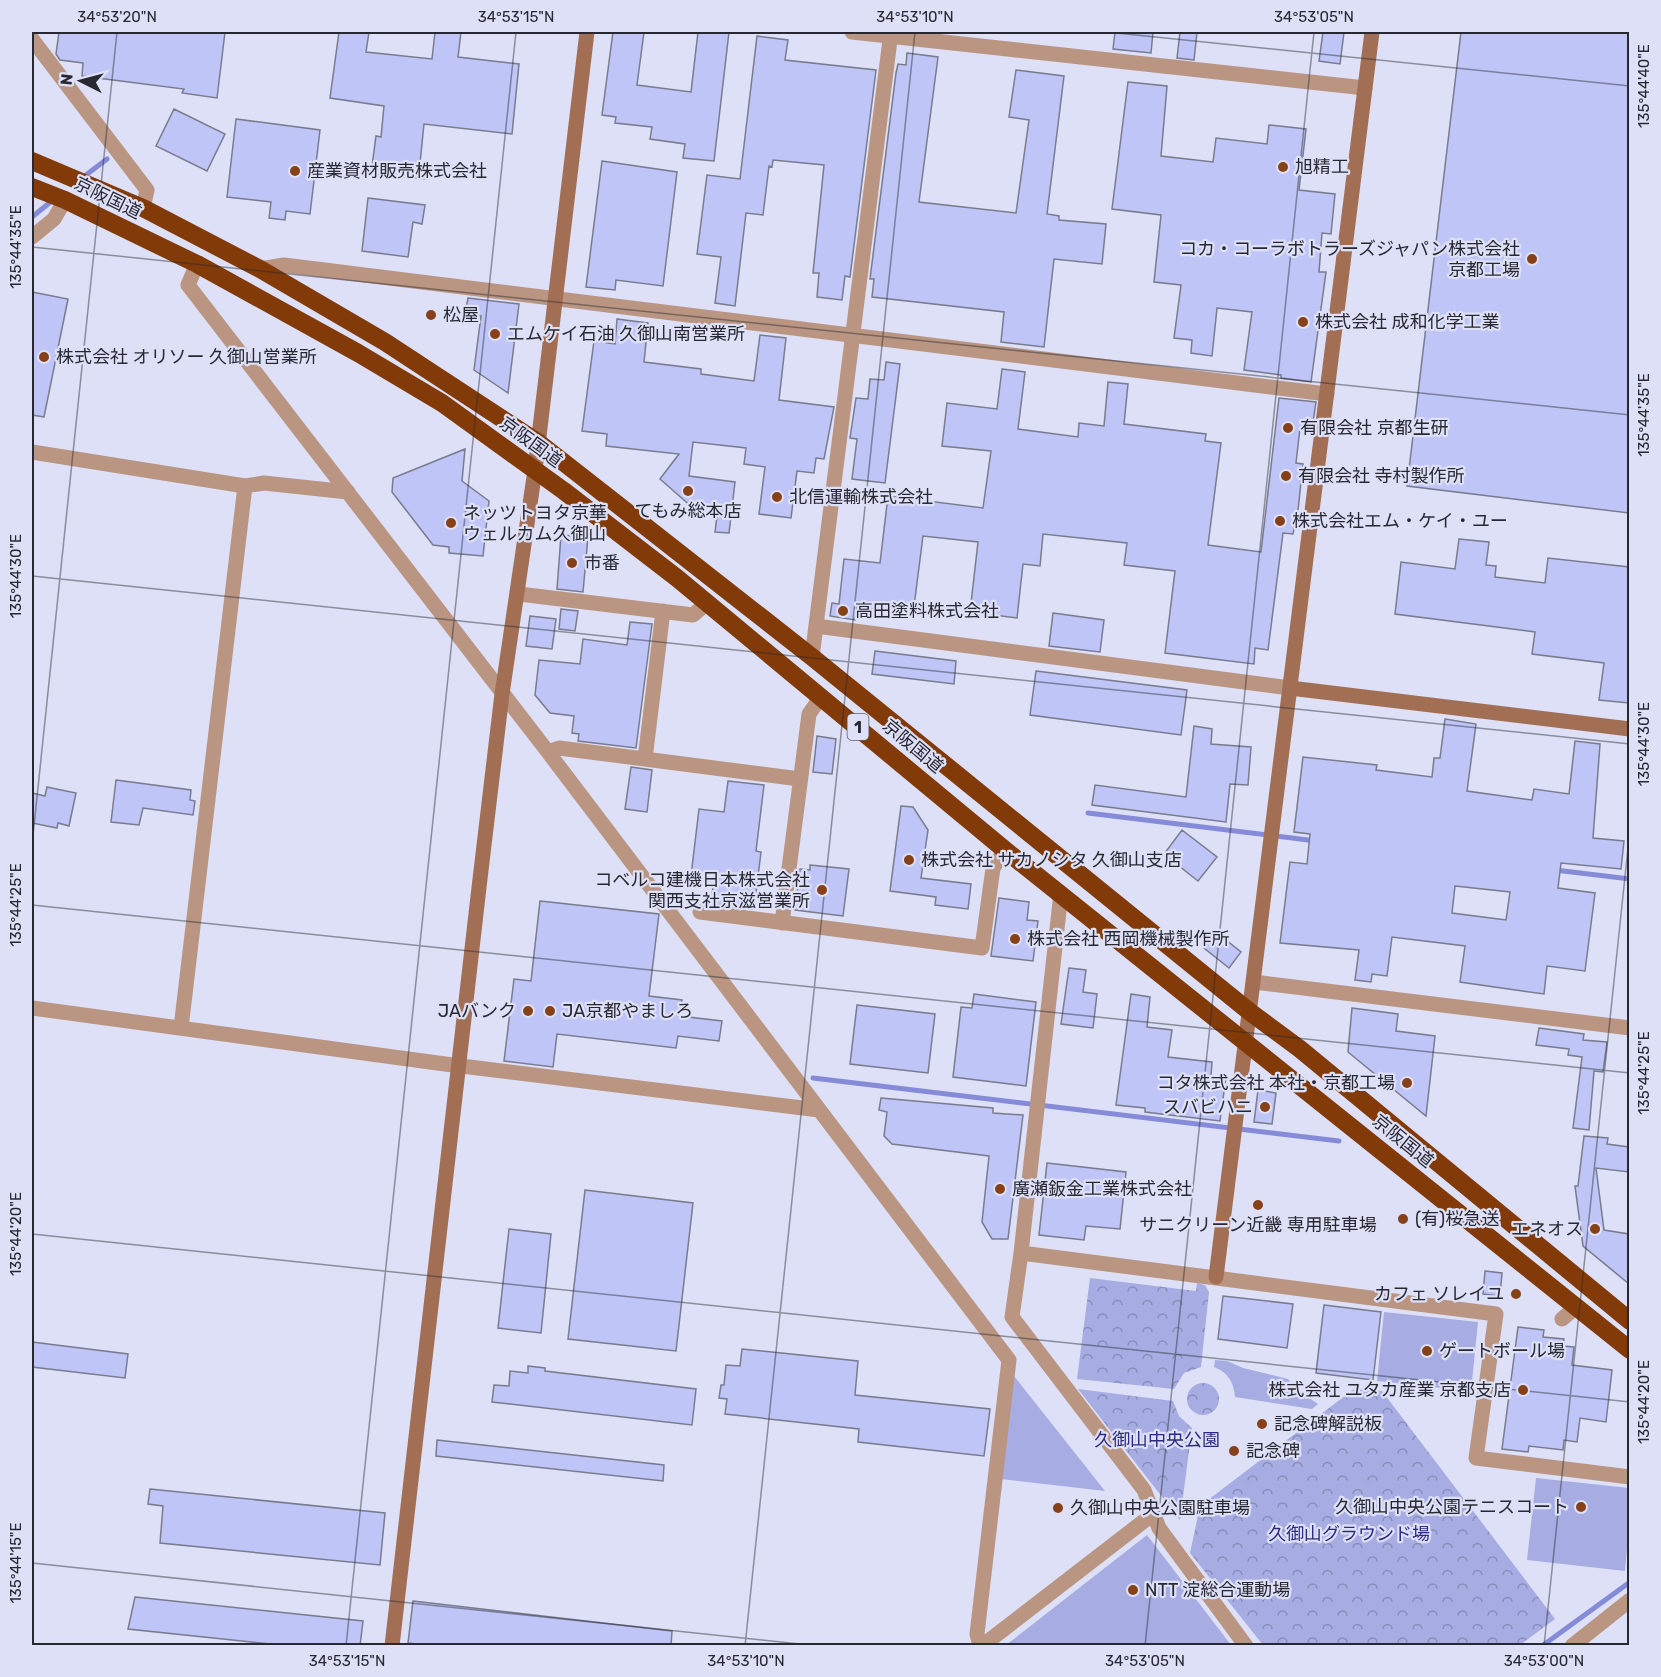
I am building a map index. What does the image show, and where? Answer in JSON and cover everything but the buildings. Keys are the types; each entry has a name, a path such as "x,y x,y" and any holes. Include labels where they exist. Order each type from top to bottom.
{"highway":[{"name":"京阪国道","path":"32,161 143,208 260,269 385,342 538,443 812,657 1250,1012 1300,1049 1629,1322"},
{"name":"京阪国道","path":"32,187 65,200 196,264 348,347 442,403 535,470 707,603 1005,850 1246,1043 1569,1313 1629,1350"}],"street":[{"path":"392,1646 502,694 519,594 535,470 587,32"},
{"path":"852,32 891,34 1365,88"},
{"path":"1216,1277 1372,32"},
{"path":"812,657 855,333 891,34"},
{"path":"32,39 147,190 143,208"},
{"path":"32,237 54,219 65,200"},
{"path":"196,264 188,285 548,752 1009,1360 977,1634 981,1646 1153,1514"},
{"path":"260,269 284,264 855,333 1327,394"},
{"path":"32,452 245,486 264,483 348,492"},
{"path":"182,1028 245,486"},
{"path":"519,594 693,615 707,603"},
{"path":"645,759 663,611"},
{"path":"816,626 1290,688 1629,729"},
{"path":"782,923 809,714 821,697"},
{"path":"548,752 559,748 800,779"},
{"path":"700,912 982,948 993,868 1005,850"},
{"path":"1061,893 1012,1317 1144,1490 1153,1514 1174,1550 1246,1646"},
{"path":"1254,982 1629,1028"},
{"path":"32,1008 459,1066 819,1110"},
{"path":"1021,1253 1496,1314 1476,1458 1629,1477"},
{"path":"1572,1646 1629,1600"}],"green space":[{"path":"1090,1278 1196,1291 1197,1283 1205,1285 1209,1292 1201,1367 1184,1373 1174,1389 1077,1379"},
{"name":"ゲートボール場","path":"1384,1312 1478,1322 1471,1391 1377,1381"},
{"path":"1215,1360 1227,1361 1243,1368 1288,1379 1296,1389 1318,1404 1312,1409 1235,1397 1229,1379 1214,1367"},
{"path":"1014,1376 1105,1491 1001,1479"},
{"path":"1203,1383 1214,1388 1219,1399 1214,1410 1203,1415 1192,1410 1187,1399 1192,1388"},
{"name":"久御山中央公園","path":"1078,1389 1173,1401 1179,1416 1192,1428 1180,1520"},
{"name":"久御山グラウンド場","path":"1354,1389 1382,1391 1555,1619 1520,1645 1263,1645 1190,1553 1200,1506"},
{"name":"久御山中央公園テニスコート","path":"1536,1478 1629,1488 1629,1526 1625,1571 1527,1560"},
{"name":"NTT 淀総合運動場","path":"1147,1535 1231,1645 1006,1645"}],"waterway":[{"path":"82,178 107,159"},
{"path":"32,217 53,200"},
{"path":"1088,813 1316,841"},
{"path":"1555,870 1630,879"},
{"path":"813,1078 1339,1141"},
{"path":"1542,1646 1630,1582"}],"place":[{"name":"旭精工","path":"1283,167"},
{"name":"産業資材販売株式会社","path":"295,171"},
{"name":"コカ・コーラボトラーズジャパン株式会社 京都工場","path":"1532,259"},
{"name":"松屋","path":"431,315"},
{"name":"株式会社 成和化学工業","path":"1303,322"},
{"name":"エムケイ石油 久御山南営業所","path":"495,334"},
{"name":"株式会社 オリソー 久御山営業所","path":"44,357"},
{"name":"有限会社 京都生研","path":"1288,428"},
{"name":"有限会社 寺村製作所","path":"1286,476"},
{"name":"てもみ総本店","path":"688,491"},
{"name":"北信運輸株式会社","path":"777,497"},
{"name":"株式会社エム・ケイ・ユー","path":"1280,521"},
{"name":"ネッツトヨタ京華 ウェルカム久御山","path":"451,523"},
{"name":"市番","path":"572,563"},
{"name":"高田塗料株式会社","path":"843,611"},
{"name":"株式会社 サカノシタ 久御山支店","path":"909,860"},
{"name":"コベルコ建機日本株式会社 関西支社京滋営業所","path":"822,890"},
{"name":"株式会社 西岡機械製作所","path":"1015,939"},
{"name":"JAバンク","path":"528,1011"},
{"name":"JA京都やましろ","path":"550,1011"},
{"name":"コタ株式会社 本社・京都工場","path":"1407,1083"},
{"name":"スバビハニ","path":"1265,1107"},
{"name":"廣瀬鈑金工業株式会社","path":"1000,1189"},
{"name":"サニクリーン近畿 専用駐車場","path":"1258,1205"},
{"name":"(有)桜急送","path":"1403,1219"},
{"name":"エネオス","path":"1595,1229"},
{"name":"カフェ ソレイユ","path":"1516,1294"},
{"name":"ゲートボール場","path":"1427,1351"},
{"name":"株式会社 ユタカ産業 京都支店","path":"1523,1390"},
{"name":"記念碑解説板","path":"1262,1424"},
{"name":"記念碑","path":"1234,1451"},
{"name":"久御山中央公園テニスコート","path":"1581,1507"},
{"name":"久御山中央公園駐車場","path":"1058,1508"},
{"name":"NTT 淀総合運動場","path":"1133,1590"}]}
